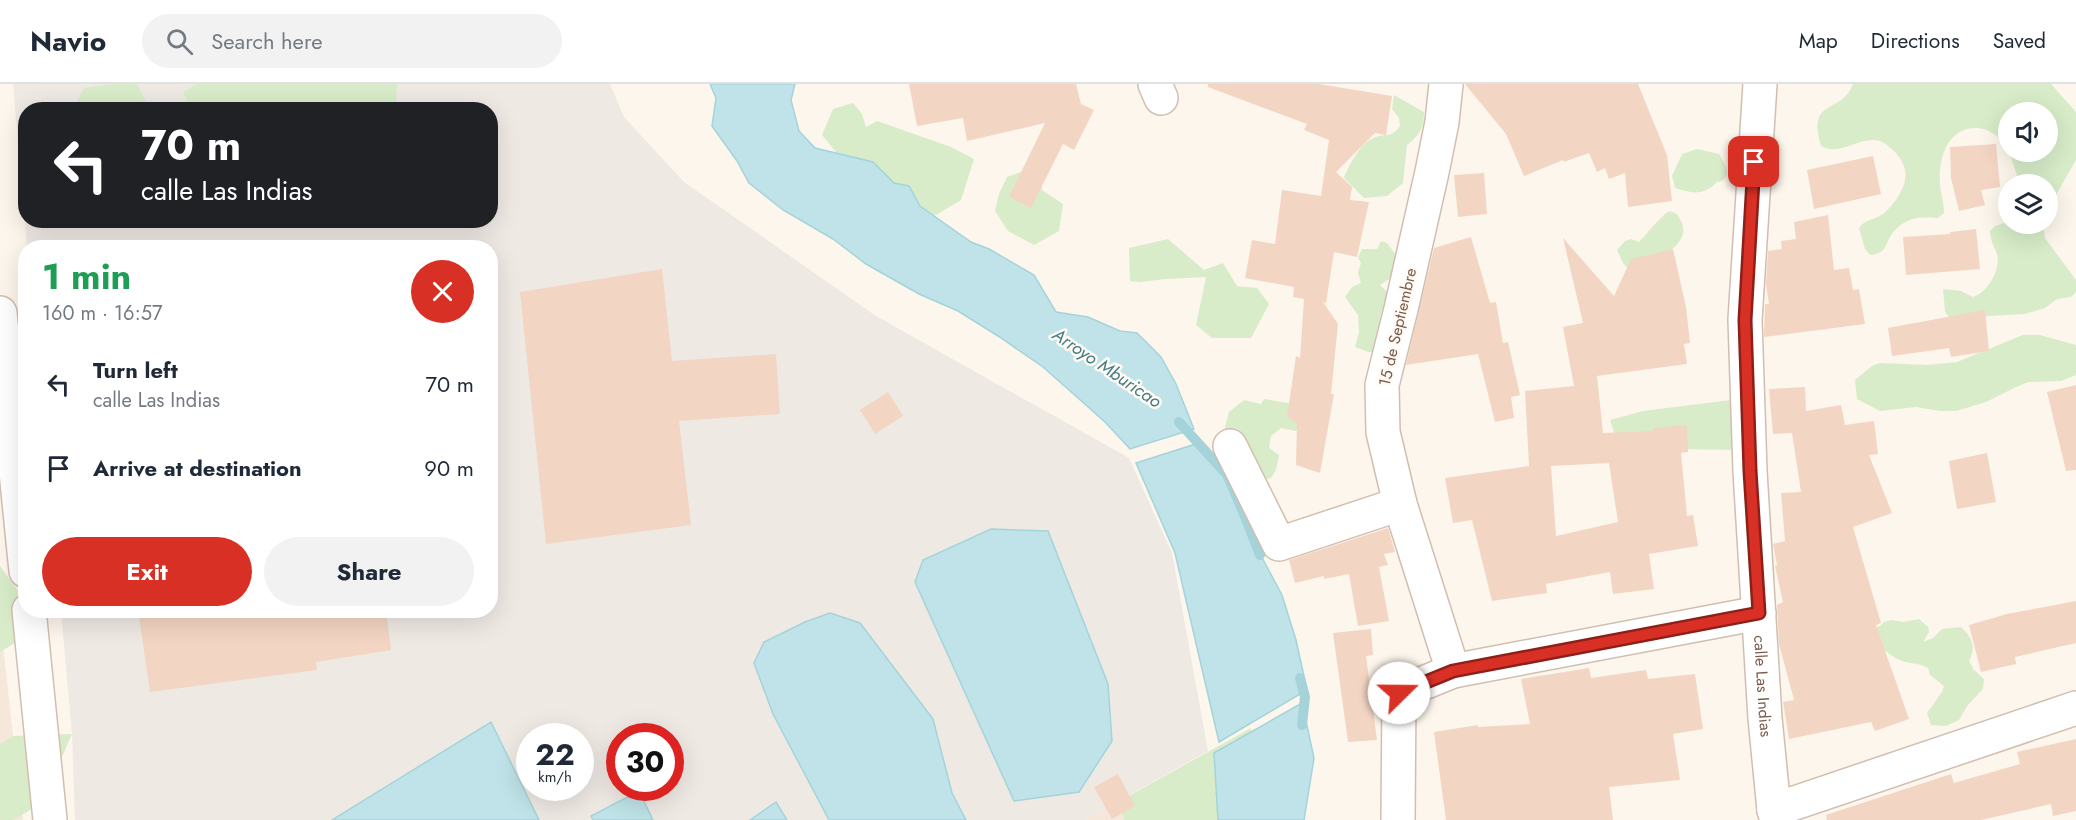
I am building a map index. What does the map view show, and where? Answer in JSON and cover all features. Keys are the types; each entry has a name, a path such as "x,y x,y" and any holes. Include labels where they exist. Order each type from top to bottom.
{"street":[{"name":"15 de Septiembre","path":"1446,84 1442,122 1429,184 1382,385 1383,432 1400,504 1453,671"},
{"name":"calle Las Indias","path":"1760,84 1745,320 1750,471 1766,718 1776,815"},
{"path":"0,313 18,492"},
{"path":"1230,446 1279,544 1400,504"},
{"path":"1398,820 1399,693 1453,671 1759,613"},
{"path":"30,618 50,820"},
{"path":"1776,815 2076,708"}],"shaded area":[{"path":"13,84 610,84 624,117 684,182 876,316 1129,458 1172,553 1208,751 1085,820 75,820 72,734 62,618 498,618 498,240 26,240 25,228 498,228 498,102 18,102 18,142"},
{"path":"0,618 13,736 23,820 0,820"},
{"path":"1118,802 1124,820 1085,820"}],"green space":[{"path":"113,84 137,84 146,102 77,102 84,88"},
{"path":"197,84 397,84 396,102 187,102 183,92"},
{"path":"1853,84 2051,84 2076,112 2076,160 2058,192 2058,174 2017,174 2012,162 2058,162 2058,102 1998,102 1998,137 1979,128 1964,130 1950,140 1946,148 1942,157 1940,176 1944,213 1938,218 1921,217 1905,222 1892,234 1881,252 1870,255 1865,249 1859,228 1867,221 1883,214 1893,204 1902,190 1905,173 1899,157 1880,141 1867,140 1835,149 1821,146 1818,120 1827,108 1848,94"},
{"path":"1394,95 1424,112 1422,127 1418,135 1407,145 1403,183 1387,196 1364,198 1344,178 1352,160 1365,143 1376,137 1392,134 1400,126 1399,118 1392,109"},
{"path":"853,103 862,114 866,127 877,121 951,147 974,159 961,200 936,215 910,220 869,192 822,135 833,109"},
{"path":"1697,149 1719,154 1726,167 1726,177 1701,192 1675,188 1672,176 1682,154"},
{"path":"1021,172 1063,204 1059,231 1034,245 1008,231 995,211 999,194 1007,177"},
{"path":"1670,211 1677,214 1683,227 1683,235 1679,242 1665,255 1632,273 1623,263 1617,250 1625,241 1631,239 1639,242"},
{"path":"1998,225 1998,234 2044,234 2076,280 2076,292 2071,297 2057,299 2045,308 2025,314 1988,316 1981,319 1949,318 1945,311 1943,289 1961,291 1973,297 1984,290 1992,280 1998,260 1990,231"},
{"path":"1168,239 1204,270 1223,263 1237,286 1257,288 1269,304 1251,338 1212,338 1196,325 1206,277 1130,281 1129,248"},
{"path":"1381,241 1387,243 1396,255 1394,276 1380,285 1387,292 1380,319 1382,338 1379,352 1368,352 1355,347 1359,332 1358,315 1345,297 1352,287 1361,283 1358,273 1361,263 1358,257 1362,249 1377,249"},
{"path":"2023,335 2040,335 2076,345 2076,375 2061,381 2028,382 1986,402 1956,411 1916,407 1880,411 1857,399 1855,380 1872,366 1880,363 1928,365 1957,362"},
{"path":"1264,399 1288,403 1309,416 1306,423 1296,431 1281,428 1271,436 1269,448 1279,455 1276,470 1271,478 1247,483 1225,427 1229,412 1244,400 1261,404"},
{"path":"1731,400 1738,450 1679,449 1618,444 1610,420 1643,411"},
{"path":"0,566 18,591 18,618 37,618 43,626 0,652"},
{"path":"1919,619 1928,627 1929,632 1923,642 1933,638 1942,629 1961,627 1972,642 1973,651 1969,661 1974,670 1984,679 1983,689 1967,706 1959,720 1946,726 1931,725 1927,713 1944,686 1930,675 1928,668 1899,660 1889,653 1869,630 1892,620 1903,622"},
{"path":"1251,728 1256,777 1238,820 1124,820 1118,802"},
{"path":"72,734 42,803 13,820 0,820 0,744 13,736"}],"water":[{"path":"710,84 795,84 791,100 799,131 815,148 873,162 894,183 909,186 920,206 971,242 989,249 1034,275 1056,312 1088,317 1120,331 1137,333 1161,357 1176,384 1194,429 1130,449 1105,422 1043,367 998,336 958,311 919,294 866,264 833,239 783,210 749,183 737,161 712,126 716,98"},
{"path":"1202,442 1223,476 1242,520 1282,595 1296,640 1307,690 1219,742 1175,553 1136,463"},
{"path":"991,529 1048,531 1108,684 1112,741 1079,792 1014,801 915,582 923,560"},
{"path":"830,613 860,623 933,719 952,793 966,820 829,820 773,714 754,663 764,642 805,622"},
{"path":"1302,703 1314,758 1304,820 1218,820 1214,753"},
{"path":"491,722 516,773 516,801 530,801 539,820 332,820"},
{"path":"620,801 644,801 653,820 593,820 591,816"},
{"path":"776,802 787,820 750,820"}],"building":[{"path":"909,84 1076,84 1081,104 1094,110 1074,150 1063,144 1031,208 1009,197 1045,123 967,141 963,118 917,126"},
{"path":"1208,84 1319,84 1392,96 1386,135 1375,133 1336,172 1352,187 1350,200 1369,202 1357,257 1334,252 1326,303 1323,302 1338,324 1331,394 1334,394 1320,473 1296,465 1297,423 1287,417 1296,356 1300,358 1304,299 1293,297 1294,287 1245,278 1252,240 1275,244 1282,190 1321,196 1329,140 1304,130 1307,124 1208,87"},
{"path":"1465,84 1638,84 1667,155 1672,201 1628,207 1625,173 1609,179 1605,168 1597,172 1589,153 1564,162 1563,160 1524,176 1506,134"},
{"path":"1996,144 1998,187 1981,190 1985,205 1959,211 1951,178 1950,147"},
{"path":"1873,156 1881,194 1814,209 1807,170"},
{"path":"1484,173 1487,214 1458,217 1454,175"},
{"path":"1828,215 1834,270 1849,268 1853,290 1859,289 1865,324 1764,337 1765,304 1769,304 1766,285 1768,251 1782,249 1781,241 1796,239 1794,222"},
{"path":"1976,229 1980,269 1906,275 1903,237 1950,234 1950,232"},
{"path":"1471,237 1490,303 1496,302 1503,343 1508,342 1520,395 1511,397 1514,418 1495,422 1478,354 1406,365 1434,248"},
{"path":"1563,238 1614,296 1631,259 1673,249 1686,307 1690,343 1684,344 1687,364 1597,376 1603,433 1653,431 1653,428 1687,425 1688,452 1681,453 1687,516 1693,515 1698,546 1649,554 1654,589 1613,594 1610,572 1546,584 1547,593 1492,601 1472,520 1453,523 1445,478 1529,466 1525,391 1574,386 1563,327 1583,323","holes":["1609,463 1618,522 1556,536 1551,466"]},
{"path":"662,269 672,361 776,354 780,414 679,421 691,525 546,544 520,292"},
{"path":"1985,310 1989,351 1951,357 1949,348 1892,356 1888,328"},
{"path":"2076,385 2076,470 2066,471 2047,392"},
{"path":"1805,387 1806,411 1841,405 1845,425 1874,421 1878,454 1869,455 1892,513 1853,527 1881,623 1876,625 1909,719 1875,731 1871,722 1789,739 1783,702 1794,700 1779,644 1777,605 1783,602 1773,544 1785,541 1781,493 1801,492 1792,433 1773,434 1769,389"},
{"path":"888,392 903,416 875,434 860,410"},
{"path":"1987,453 1996,502 1957,509 1949,461"},
{"path":"1388,528 1395,552 1384,554 1388,565 1379,567 1389,621 1358,626 1349,574 1324,579 1324,576 1295,583 1289,560"},
{"path":"2076,601 2076,643 2015,657 2016,664 1981,672 1969,625 2007,614"},
{"path":"139,618 387,618 391,650 316,662 317,670 150,692"},
{"path":"1371,629 1373,655 1366,656 1377,740 1348,742 1333,633"},
{"path":"1589,668 1591,678 1646,670 1648,679 1695,674 1703,729 1673,734 1680,780 1609,787 1613,820 1446,820 1434,732 1478,725 1478,727 1530,724 1521,679"},
{"path":"2076,739 2076,811 2053,816 2051,804 1981,820 1827,820 1826,815 1951,774 1954,783 2020,764 2017,752"},
{"path":"1118,774 1135,806 1112,819 1094,787"}],"waterway":[{"name":"Arroyo Mburicao","path":"1179,422 1230,478 1260,555"},
{"name":"Arroyo Mburicao","path":"1300,678 1305,697 1302,725"}],"route":[{"path":"1399,693 1453,671 1759,613 1750,471 1745,320 1754,162"}]}
